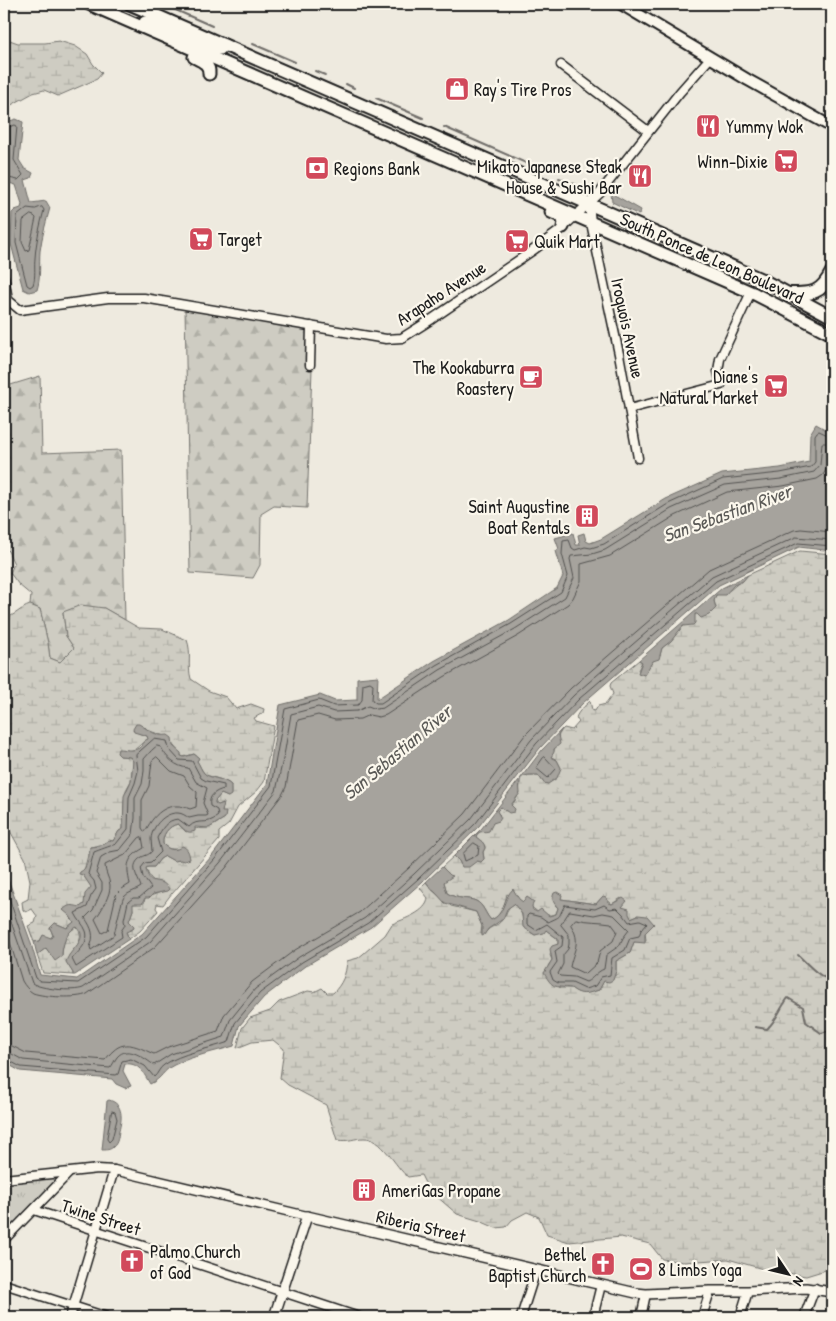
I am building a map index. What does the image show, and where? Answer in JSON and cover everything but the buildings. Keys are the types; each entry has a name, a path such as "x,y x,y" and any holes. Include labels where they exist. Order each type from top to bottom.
{"highway":[{"path":"789,294 818,291 832,272"}],"main road":[{"path":"90,4 461,166 523,187 590,214"},
{"path":"90,4 106,17 119,24 205,63 208,66 209,74"},
{"path":"130,4 330,90 590,214"},
{"path":"621,4 710,58 832,126"},
{"path":"121,18 156,25 212,49 220,49 224,45"},
{"path":"218,60 228,57 239,58 310,86 330,90"},
{"path":"269,82 296,89 346,110 351,109 358,103"},
{"path":"424,150 443,165 559,215 564,220 563,228"},
{"name":"South Ponce de Leon Boulevard","path":"461,166 576,216 590,214 692,248 789,294 832,317"},
{"name":"South Ponce de Leon Boulevard","path":"590,214 619,235 751,292 832,334"},
{"path":"619,235 641,240 679,255 692,248"}],"street":[{"path":"218,60 224,45"},
{"name":"Arapaho Avenue","path":"4,277 8,300 20,310 108,298 144,298 392,340 402,338 532,252 576,216 590,214 599,194 710,58"},
{"path":"562,65 648,132"},
{"name":"Iroquois Avenue","path":"590,214 620,354 638,458"},
{"path":"684,263 692,248"},
{"path":"629,409 721,386 718,371 720,360 751,292"},
{"path":"310,365 311,326"},
{"name":"Riberia Street","path":"4,1179 98,1169 114,1170 536,1270 646,1294 815,1288 832,1292"},
{"path":"70,1317 114,1170"},
{"path":"4,1240 69,1173"},
{"name":"Twine Street","path":"34,1210 96,1232 359,1317"},
{"path":"274,1317 307,1216"},
{"path":"521,1317 536,1270"},
{"path":"4,1284 107,1317"},
{"path":"593,1317 601,1285"},
{"path":"804,1317 815,1288"},
{"path":"702,1317 710,1291"},
{"path":"740,1317 748,1291"},
{"path":"641,1317 646,1294"}],"green space":[{"path":"4,38 18,43 59,41 75,46 87,54 102,73 97,79 58,96 44,90 33,93 4,109"},
{"path":"185,308 307,329 306,368 312,369 307,508 274,506 261,514 260,565 253,578 190,573"},
{"path":"40,376 42,453 121,450 125,620 104,608 63,612 66,636 74,648 60,662 50,658 40,609 30,605 31,595 19,585 10,573 14,564 4,547 4,387"},
{"path":"800,551 832,554 832,1268 806,1276 763,1269 728,1259 683,1262 662,1259 650,1244 621,1237 569,1242 547,1235 539,1217 527,1212 512,1220 506,1227 496,1228 457,1214 428,1189 421,1175 408,1177 377,1142 364,1138 345,1141 337,1140 326,1105 288,1085 280,1078 284,1049 273,1040 252,1042 237,1048 242,1028 250,1018 270,1011 279,1002 308,991 314,992 322,988 327,993 333,993 343,979 347,961 358,958 363,954 385,935 392,924 424,907 428,898 420,888 426,882 432,890 451,906 476,912 482,926 481,934 500,922 508,909 514,904 521,912 526,927 535,935 546,930 558,939 558,944 550,955 552,960 548,966 560,988 571,988 581,993 592,992 599,990 604,980 616,975 616,961 630,953 634,942 646,940 638,915 631,918 622,907 624,904 621,898 612,904 603,896 596,904 561,899 555,905 558,908 556,914 546,915 538,912 525,900 523,902 507,894 500,913 491,920 476,901 455,897 447,893 444,882 450,875 442,867 454,856 461,865 477,861 481,862 484,859 483,852 485,846 476,837 477,834 493,823 500,815 496,811 501,807 507,811 515,801 522,777 525,775 538,775 544,783 548,784 561,768 557,760 551,757 561,731 564,728 572,730 579,722 576,718 578,713 590,701 592,710 595,711 598,706 606,704 613,694 610,686 611,683 639,660 642,662 638,670 644,674 660,655 662,648 671,641 679,630 694,618 695,614 716,608 714,601 716,595 730,590 748,575"},
{"path":"30,605 40,609 50,658 60,662 74,648 66,636 63,612 81,605 104,608 139,628 162,629 187,640 191,679 209,691 226,697 236,709 251,704 264,709 263,713 254,718 256,721 274,726 264,782 257,791 238,807 229,824 219,832 219,840 163,905 157,904 156,908 158,911 140,931 129,939 126,932 134,927 129,921 133,910 132,904 144,903 145,898 169,889 162,882 156,882 151,879 146,868 154,867 165,856 174,861 180,860 179,849 168,848 163,844 166,831 178,824 186,832 209,827 225,818 222,812 223,803 218,805 215,801 221,794 228,797 231,785 206,775 197,761 199,758 194,754 183,757 166,738 145,727 138,733 147,736 149,739 136,749 125,750 120,756 130,757 133,761 131,781 126,790 124,801 123,829 119,831 113,841 90,847 83,875 92,887 84,904 69,915 74,922 67,928 55,923 50,928 53,935 51,938 42,937 40,941 34,942 28,926 35,923 37,916 32,909 26,912 23,910 22,902 28,899 30,881 25,858 4,820 4,618"},
{"path":"76,927 79,931 80,940 66,961 73,975 43,973 37,955 46,948 52,956 62,956 65,940"},
{"path":"52,1178 55,1180 54,1183 4,1234 4,1183"}],"water":[{"path":"16,119 23,122 19,160 24,168 33,173 31,178 25,180 31,203 46,201 50,208 41,245 37,290 29,292 23,289 11,244 12,213 21,208 22,204 16,185 5,182 4,123"},
{"path":"611,193 641,210 639,215 612,202"},
{"name":"San Sebastian River","path":"816,424 832,433 832,551 799,547 719,585 583,703 540,748 479,826 422,882 371,927 305,966 264,997 239,1026 234,1046 181,1062 170,1067 150,1084 137,1067 125,1064 123,1071 131,1086 125,1088 116,1084 112,1079 20,1071 4,1062 4,868 30,940 40,975 77,979 142,934 212,856 267,784 280,705 320,695 335,701 357,700 357,678 378,676 377,699 434,661 509,620 557,588 563,576 556,551 559,549 555,538 573,533 576,545 580,545 578,535 584,533 586,541 590,543 601,539 666,499 722,474 780,468 809,462 810,434"},
{"path":"748,575 743,581 734,585 725,595 716,595 714,601 716,608 709,615 701,618 695,614 695,623 683,626 671,641 662,648 659,659 653,661 644,675 638,673 642,662 639,660 722,588"},
{"path":"136,724 156,734 168,735 172,738 173,746 181,753 181,756 194,754 199,758 197,761 206,775 231,785 231,795 228,797 221,794 215,801 218,805 224,803 222,812 226,812 225,818 209,828 195,827 195,831 189,832 178,824 166,831 163,844 172,850 182,846 186,848 190,859 174,861 165,856 154,867 146,868 150,879 164,883 169,889 145,898 142,904 133,904 129,921 134,926 133,929 126,932 129,939 73,975 66,962 80,940 81,936 77,927 67,935 62,956 55,961 46,948 37,955 34,942 40,941 43,935 51,938 53,935 50,928 55,923 67,928 74,922 63,910 69,906 80,907 84,904 85,894 91,887 83,875 79,874 85,868 89,858 90,847 100,846 109,840 113,841 119,831 123,829 124,796 131,781 133,761 130,757 120,756 117,753 118,749 131,750 139,748 148,739 147,736 134,732 133,729"},
{"path":"562,729 558,735 560,744 554,749 551,757 557,760 561,768 557,778 548,784 544,783 538,775 526,776 520,779 542,750"},
{"path":"519,780 520,793 511,805 515,809 514,812 509,813 501,807 497,811 501,818 499,821 493,823 489,831 480,832 476,837 485,846 483,852 484,859 481,862 477,861 469,867 462,867 454,856 482,828"},
{"path":"442,867 453,876 444,882 447,893 455,897 476,901 491,920 499,914 513,889 523,902 527,897 534,902 533,910 537,912 541,909 549,916 556,914 558,908 553,900 554,893 557,892 562,895 561,899 596,904 603,896 612,904 623,898 627,901 622,907 629,909 631,918 638,915 647,916 654,924 645,933 645,943 634,942 630,953 616,961 616,971 613,980 609,982 604,981 599,990 585,994 578,993 571,988 554,986 544,973 552,960 550,949 558,944 558,939 546,930 544,933 535,935 523,927 522,914 514,904 507,909 503,919 488,929 482,936 482,926 476,912 445,903 426,882"},
{"path":"109,1100 120,1108 121,1122 116,1144 111,1149 102,1150 107,1101"}],"waterway":[{"path":"162,4 212,26"},
{"path":"253,44 295,62"},
{"path":"315,71 325,75"},
{"path":"346,84 354,88"},
{"path":"376,98 423,118"},
{"path":"444,127 535,167"},
{"path":"559,178 592,191"},
{"path":"798,955 818,973 832,980"},
{"path":"755,1027 767,1029 788,998 803,1007 806,1022 821,1033 832,1030"}],"place":[{"name":"Ray's Tire Pros","path":"457,89"},
{"name":"Yummy Wok","path":"708,126"},
{"name":"Winn-Dixie","path":"786,161"},
{"name":"Regions Bank","path":"317,168"},
{"name":"Mikato Japanese Steak House & Sushi Bar","path":"640,176"},
{"name":"Target","path":"201,239"},
{"name":"Quik Mart","path":"517,241"},
{"name":"The Kookaburra Roastery","path":"531,377"},
{"name":"Diane's Natural Market","path":"776,386"},
{"name":"Saint Augustine Boat Rentals","path":"587,516"},
{"name":"AmeriGas Propane","path":"364,1190"},
{"name":"Palmo Church of God","path":"132,1261"},
{"name":"Bethel Baptist Church","path":"603,1264"},
{"name":"8 Limbs Yoga","path":"641,1269"}]}
